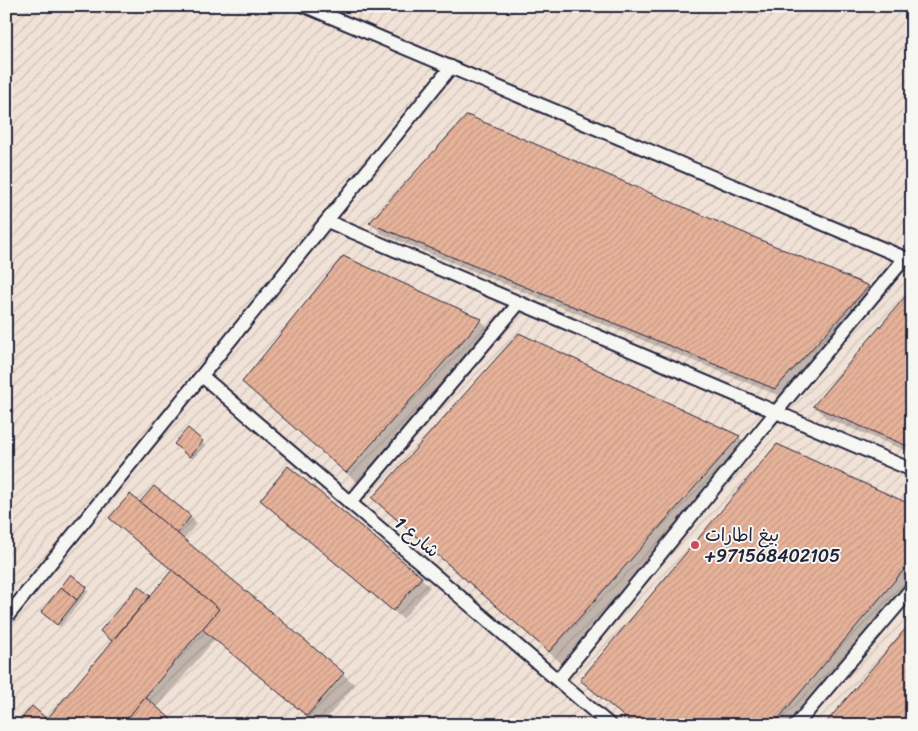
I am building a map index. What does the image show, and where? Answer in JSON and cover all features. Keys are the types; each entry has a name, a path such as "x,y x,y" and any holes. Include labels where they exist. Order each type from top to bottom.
{"lane":[{"path":"305,6 908,259 776,412 558,680"},
{"path":"6,618 451,67"},
{"path":"327,221 912,470"},
{"path":"350,503 518,303"},
{"name":"شارع 1","path":"202,376 610,725"},
{"path":"796,725 912,588"}],"shaded area":[{"path":"6,6 912,6 912,725 6,725"}],"building":[{"path":"467,115 869,286 775,389 369,223"},
{"path":"343,256 482,319 346,473 242,382"},
{"path":"909,292 912,294 912,448 813,406"},
{"path":"519,333 740,436 549,652 372,498"},
{"path":"188,428 203,441 189,457 174,444"},
{"path":"777,444 912,505 912,560 773,725 634,725 580,680"},
{"path":"288,466 422,577 393,611 260,500"},
{"path":"154,486 191,516 177,534 140,502"},
{"path":"130,494 344,673 307,716 202,629 219,609 109,518"},
{"path":"172,570 219,609 122,725 42,725"},
{"path":"71,574 87,587 77,600 61,587"},
{"path":"138,586 150,596 112,641 100,631"},
{"path":"61,587 77,600 57,625 41,612"},
{"path":"912,621 912,725 824,725"},
{"path":"145,697 171,719 166,725 122,725"},
{"path":"32,706 47,719 42,725 20,725 18,723"}],"place":[{"name":"بيغ اطارات +971568402105","path":"695,545"}]}
